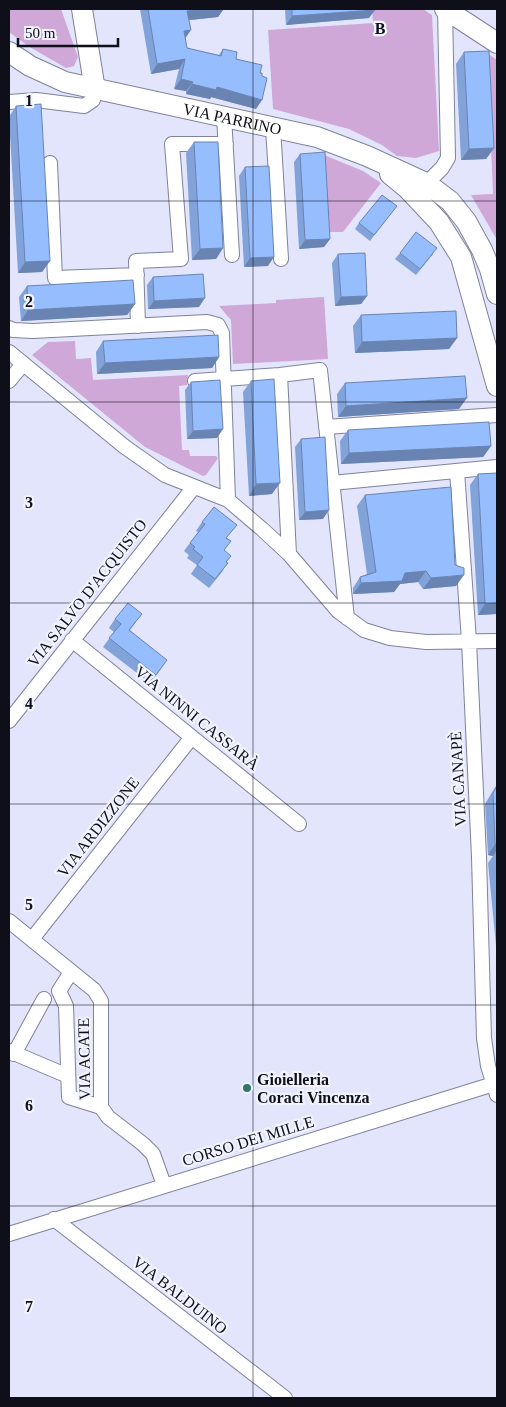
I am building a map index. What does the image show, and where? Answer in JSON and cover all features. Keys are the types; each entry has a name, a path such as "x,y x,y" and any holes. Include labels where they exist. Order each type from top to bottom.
{"street":[{"path":"9,102 36,100 84,106 93,100 95,90 82,9"},
{"path":"445,9 497,43"},
{"path":"420,189 442,168 448,158 445,9"},
{"name":"VIA PARRINO","path":"9,52 30,66 65,82 317,137 367,156 420,189 450,201 466,221 482,250 497,294"},
{"path":"224,116 232,255"},
{"path":"273,127 281,259"},
{"path":"138,326 136,261 181,259 172,144 226,144"},
{"path":"50,164 55,278 137,275"},
{"name":"VIA PARRINO","path":"420,189 460,257 497,386"},
{"path":"9,328 32,331 207,322 218,325 222,333 228,500"},
{"path":"9,352 124,447 165,475 228,500 289,554 338,611 364,630 390,638 426,642 497,641"},
{"path":"9,381 23,364"},
{"path":"195,381 320,370 347,618"},
{"path":"280,375 289,554"},
{"path":"326,427 497,415"},
{"path":"332,483 497,467"},
{"name":"VIA CANAPÈ","path":"457,471 470,641 484,1038 488,1066 496,1088"},
{"name":"VIA SALVO D'ACQUISTO","path":"9,721 194,487"},
{"name":"VIA NINNI CASSARÀ","path":"72,640 299,824"},
{"name":"VIA ARDIZZONE","path":"32,940 192,737"},
{"name":"VIA ACATE","path":"9,920 94,990 101,1001 101,1107 108,1117 143,1144 152,1154 164,1185"},
{"path":"71,972 59,991 66,1006 69,1097 101,1107"},
{"path":"44,999 12,1053 68,1076"},
{"name":"CORSO DEI MILLE","path":"9,1234 164,1185 496,1088"},
{"name":"VIA BALDUINO","path":"54,1219 284,1398"}],"shaded area":[{"path":"9,9 61,9 78,57 74,66 66,68 28,46 9,32"},
{"path":"372,9 423,9 432,15 439,151 416,158 397,156 382,145 349,129 273,109 268,30 373,23"},
{"path":"487,53 497,60 497,240 471,195 493,194"},
{"path":"324,155 363,171 381,183 343,232 327,232"},
{"path":"324,297 328,359 233,364 231,320 219,306 276,303 276,300"},
{"path":"75,341 76,359 91,358 93,380 188,375 187,385 179,386 182,450 189,450 190,456 216,456 218,458 206,475 203,476 145,447 32,355 48,342"}],"building":[{"path":"148,9 216,9 187,11 191,30 184,31 187,48 221,56 223,49 237,52 236,59 262,65 260,73 267,78 262,100 217,87 216,90 192,84 193,82 181,79 185,59 157,64"},
{"path":"292,9 375,9 375,10 292,16"},
{"path":"489,51 494,148 469,149 464,52"},
{"path":"41,104 50,261 25,262 16,106"},
{"path":"194,142 218,142 223,248 200,249"},
{"path":"325,152 330,239 305,240 300,154"},
{"path":"269,166 274,257 250,258 245,167"},
{"path":"382,195 397,206 374,235 359,223"},
{"path":"416,232 437,248 420,269 400,253"},
{"path":"365,253 367,296 341,297 338,254"},
{"path":"203,274 205,298 154,301 153,277"},
{"path":"133,280 135,304 28,310 27,286"},
{"path":"456,311 457,338 362,342 361,315"},
{"path":"218,335 219,357 105,363 103,341"},
{"path":"465,376 467,398 346,406 345,383"},
{"path":"274,379 280,483 256,484 251,381"},
{"path":"220,380 223,429 193,431 191,382"},
{"path":"489,422 491,446 349,453 348,430"},
{"path":"325,437 329,510 305,512 301,439"},
{"path":"497,473 497,603 485,604 478,474"},
{"path":"451,487 455,565 464,568 464,575 431,578 426,571 405,573 402,581 361,583 360,577 376,572 365,495"},
{"path":"214,507 237,525 226,538 231,541 224,550 231,556 226,562 228,563 215,579 197,565 203,557 193,549 195,547 190,543 205,524 202,522"},
{"path":"128,603 142,614 129,630 167,660 156,675 109,638 121,624 115,619"},
{"path":"497,786 497,844 495,844 493,793"}],"place":[{"name":"Gioielleria Coraci Vincenza","path":"247,1088"}]}
